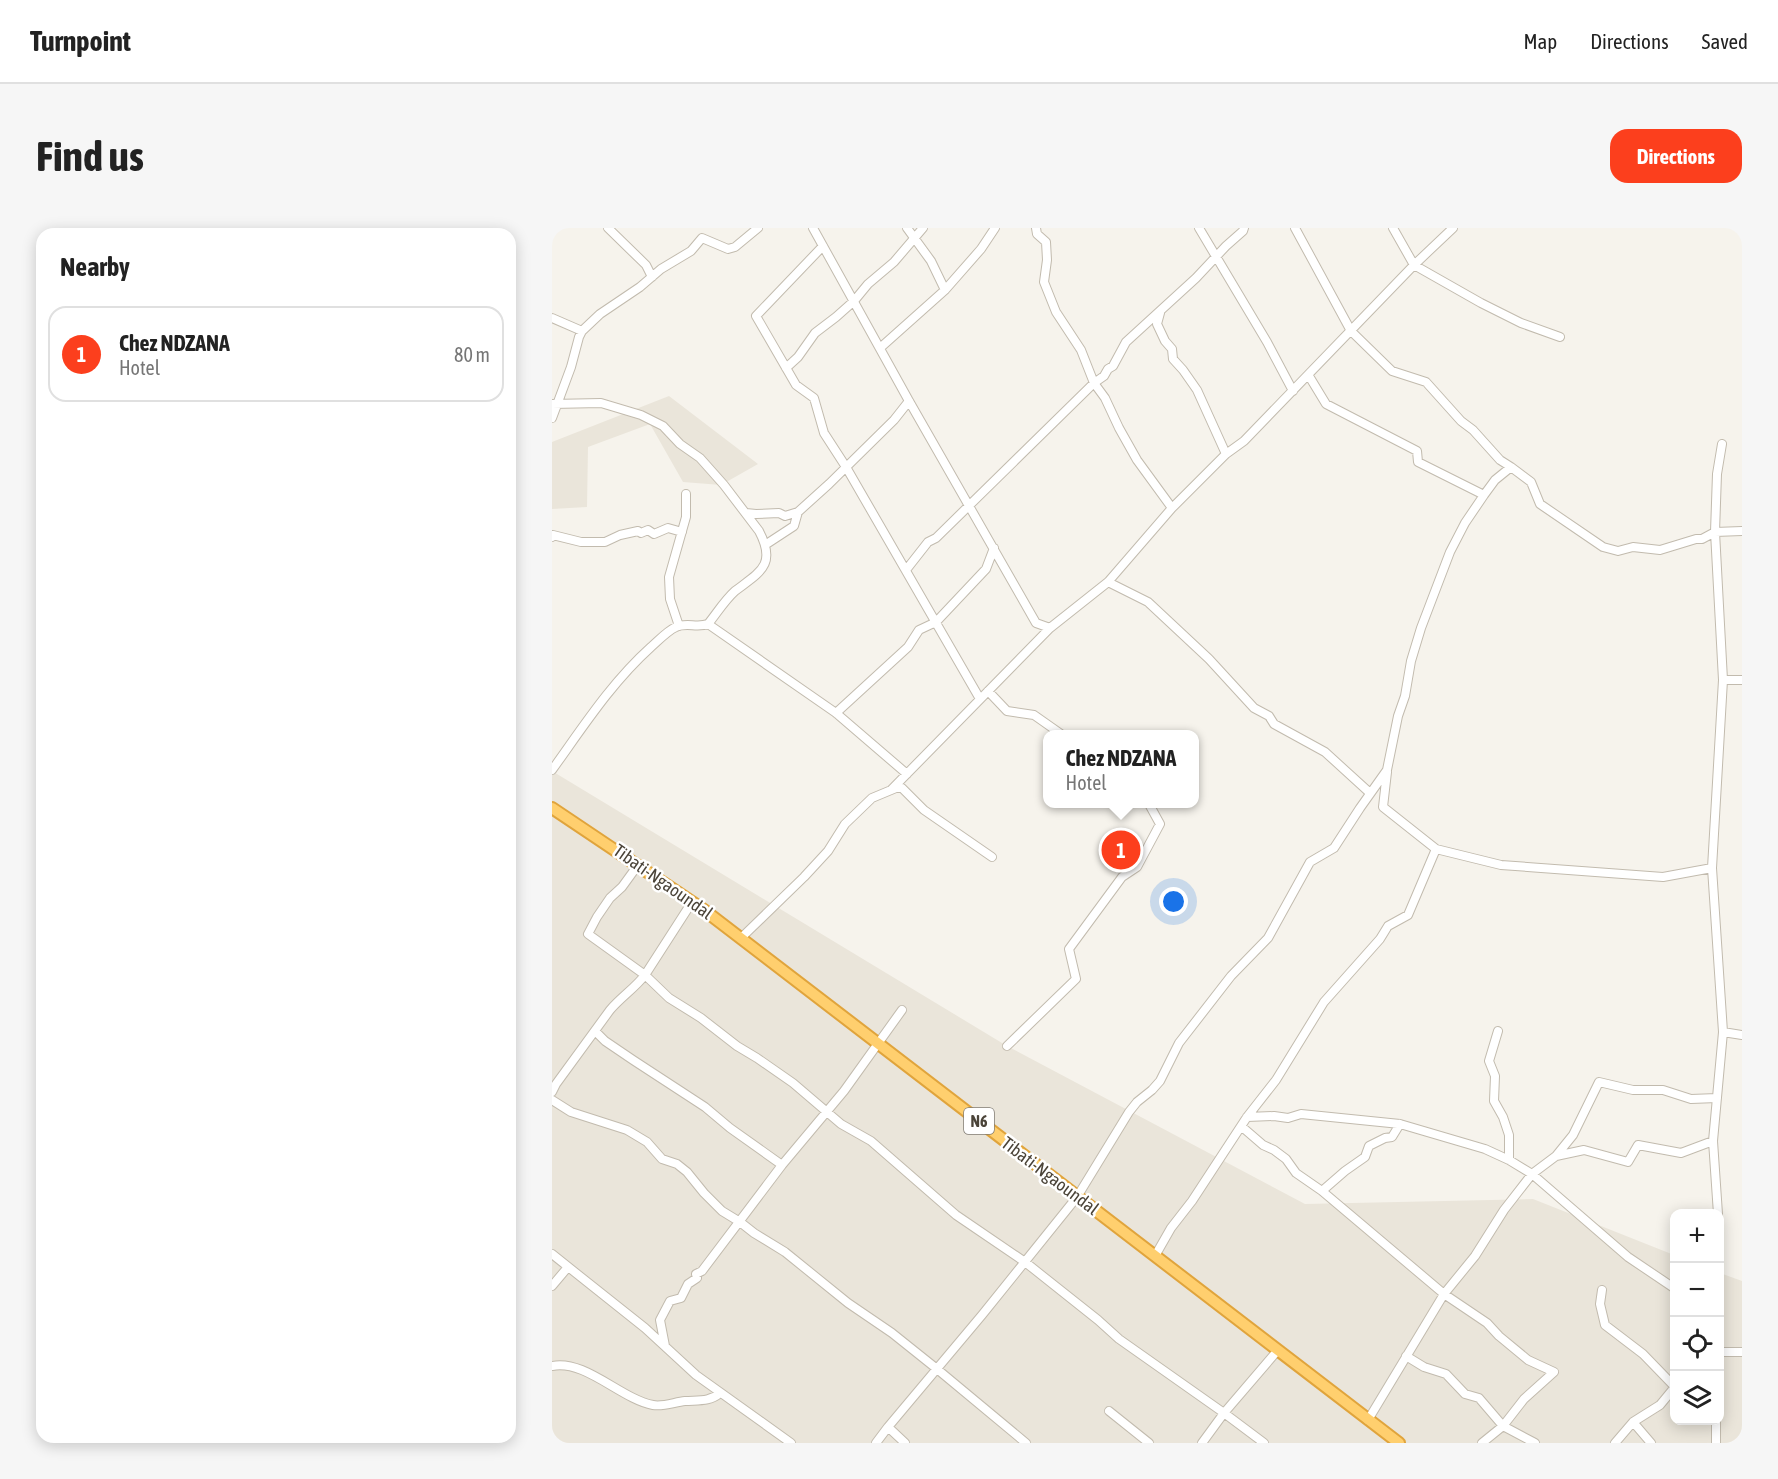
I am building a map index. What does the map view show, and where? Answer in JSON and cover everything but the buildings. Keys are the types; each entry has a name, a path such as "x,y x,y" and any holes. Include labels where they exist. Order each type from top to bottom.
{"highway":[{"name":"Tibati-Ngaoundal","path":"552,808 692,902 741,938 1399,1443"}],"street":[{"path":"608,228 646,265 652,276"},
{"path":"552,418 579,337 582,331 600,314 640,287 661,269 691,251 702,238 728,249 735,247 758,228"},
{"path":"813,228 1036,623 1050,628"},
{"path":"907,228 931,261 945,290"},
{"path":"786,368 798,357 815,333 854,301 868,284 904,252 923,228"},
{"path":"880,348 945,290 981,249 995,228"},
{"path":"1036,228 1037,234 1046,242 1047,260 1044,282 1056,312 1081,350 1094,383 1105,398 1137,460 1172,508"},
{"path":"1199,228 1267,342 1293,391"},
{"path":"906,570 928,542 936,538 1094,383 1104,376 1113,366 1126,342 1196,278 1244,228"},
{"path":"1295,228 1351,331 1392,371 1426,382 1500,460 1531,482 1540,504 1603,547 1618,551 1633,547 1660,550 1702,539 1715,532 1742,531"},
{"path":"1393,228 1414,265 1521,323 1560,337"},
{"path":"891,790 1050,628 1108,582 1172,508 1226,454 1244,441 1414,265 1453,228"},
{"path":"823,246 756,316 796,385 814,398 824,433 846,466 980,699"},
{"path":"1161,310 1157,324 1165,341 1172,349 1173,359 1184,370 1197,390 1226,454"},
{"path":"552,318 582,331"},
{"path":"1309,376 1326,404 1417,451 1418,462 1484,495"},
{"path":"746,513 779,513 785,516 798,512 894,420 909,401"},
{"path":"552,770 630,666 668,632 679,626 708,624 727,600 765,565 767,555 759,531 724,484 700,458 680,444 663,426 641,415 601,403 555,404"},
{"path":"1718,1209 1713,1141 1723,1032 1712,868 1723,680 1715,532 1717,474 1722,444"},
{"path":"1511,466 1495,480 1484,495 1449,552 1411,661 1387,770 1383,807 1436,849 1501,865 1663,877 1712,868"},
{"path":"679,626 670,599 669,577 686,517 686,494"},
{"path":"765,545 794,525 798,512"},
{"path":"552,537 581,542 605,542 620,535 638,531 641,533 648,531 654,534 668,528 682,532"},
{"path":"836,713 908,647 919,630 936,622 986,569 994,548"},
{"path":"1108,582 1148,602 1214,664 1254,708 1269,716 1274,724 1324,752 1370,794"},
{"path":"708,624 836,713 907,774"},
{"path":"1723,680 1742,680"},
{"path":"988,691 1007,711 1034,715 1054,730"},
{"path":"876,1443 1077,1197 1129,1112 1160,1081 1179,1043 1231,976 1268,938 1310,862 1334,848 1387,770"},
{"path":"741,938 820,860 845,824 872,798 899,787 924,810 992,856"},
{"path":"1006,1046 1076,980 1069,949 1122,877 1137,867 1160,824 1151,808"},
{"path":"1155,1256 1247,1117 1276,1080 1324,1002 1380,939 1388,926 1408,915 1436,849"},
{"path":"638,865 622,887 610,898 588,934 645,975 669,998 793,1083 846,1127 872,1140 961,1219 1025,1262 1119,1339 1264,1443"},
{"path":"552,1092 616,1003 645,975 692,902"},
{"path":"665,1346 660,1320 670,1301 681,1298 688,1284 697,1278 696,1274 702,1271 782,1165 828,1112 902,1010"},
{"path":"595,1031 610,1045 705,1107 782,1165"},
{"path":"1498,1031 1489,1061 1495,1076 1494,1101 1509,1134 1509,1160"},
{"path":"1723,1032 1742,1035"},
{"path":"1368,1420 1444,1294 1475,1256 1504,1210 1532,1174 1556,1156 1573,1134 1599,1082 1633,1090 1663,1090 1690,1099 1717,1098"},
{"path":"552,1100 571,1112 627,1130 641,1138 654,1148 662,1159 681,1167 716,1206 778,1247 848,1303 937,1369 1026,1443"},
{"path":"1247,1117 1288,1118 1301,1114 1400,1124 1485,1149 1532,1174 1628,1257 1670,1285"},
{"path":"1322,1191 1365,1157 1369,1146 1392,1137 1400,1124"},
{"path":"1241,1126 1263,1145 1286,1159 1296,1173 1322,1191 1444,1294 1487,1323 1528,1360 1554,1372 1524,1399 1503,1426 1482,1443"},
{"path":"1556,1156 1584,1150 1628,1162 1638,1145 1681,1153 1713,1141"},
{"path":"552,1254 645,1328 696,1375 790,1443"},
{"path":"552,1286 568,1267"},
{"path":"1602,1290 1600,1304 1605,1325 1643,1354 1670,1383"},
{"path":"1202,1443 1224,1413 1278,1350"},
{"path":"1724,1352 1742,1352"},
{"path":"1406,1356 1424,1367 1446,1374 1465,1394 1479,1398 1503,1426 1535,1443"},
{"path":"552,1366 573,1366 657,1406 711,1399 720,1393"},
{"path":"1615,1443 1633,1422 1660,1405 1670,1392"},
{"path":"1109,1411 1149,1443"},
{"path":"1633,1422 1651,1443"},
{"path":"1716,1425 1716,1443"},
{"path":"888,1427 905,1443"}],"shaded area":[{"path":"669,396 758,464 721,485 683,482 650,424 588,447 587,507 552,509 552,442"},
{"path":"552,771 1007,1046 1305,1204 1533,1199 1670,1253 1670,1425 1724,1425 1724,1274 1742,1281 1742,1443 552,1443"}],"place":[{"name":"Chez NDZANA","path":"1121,850"}]}
